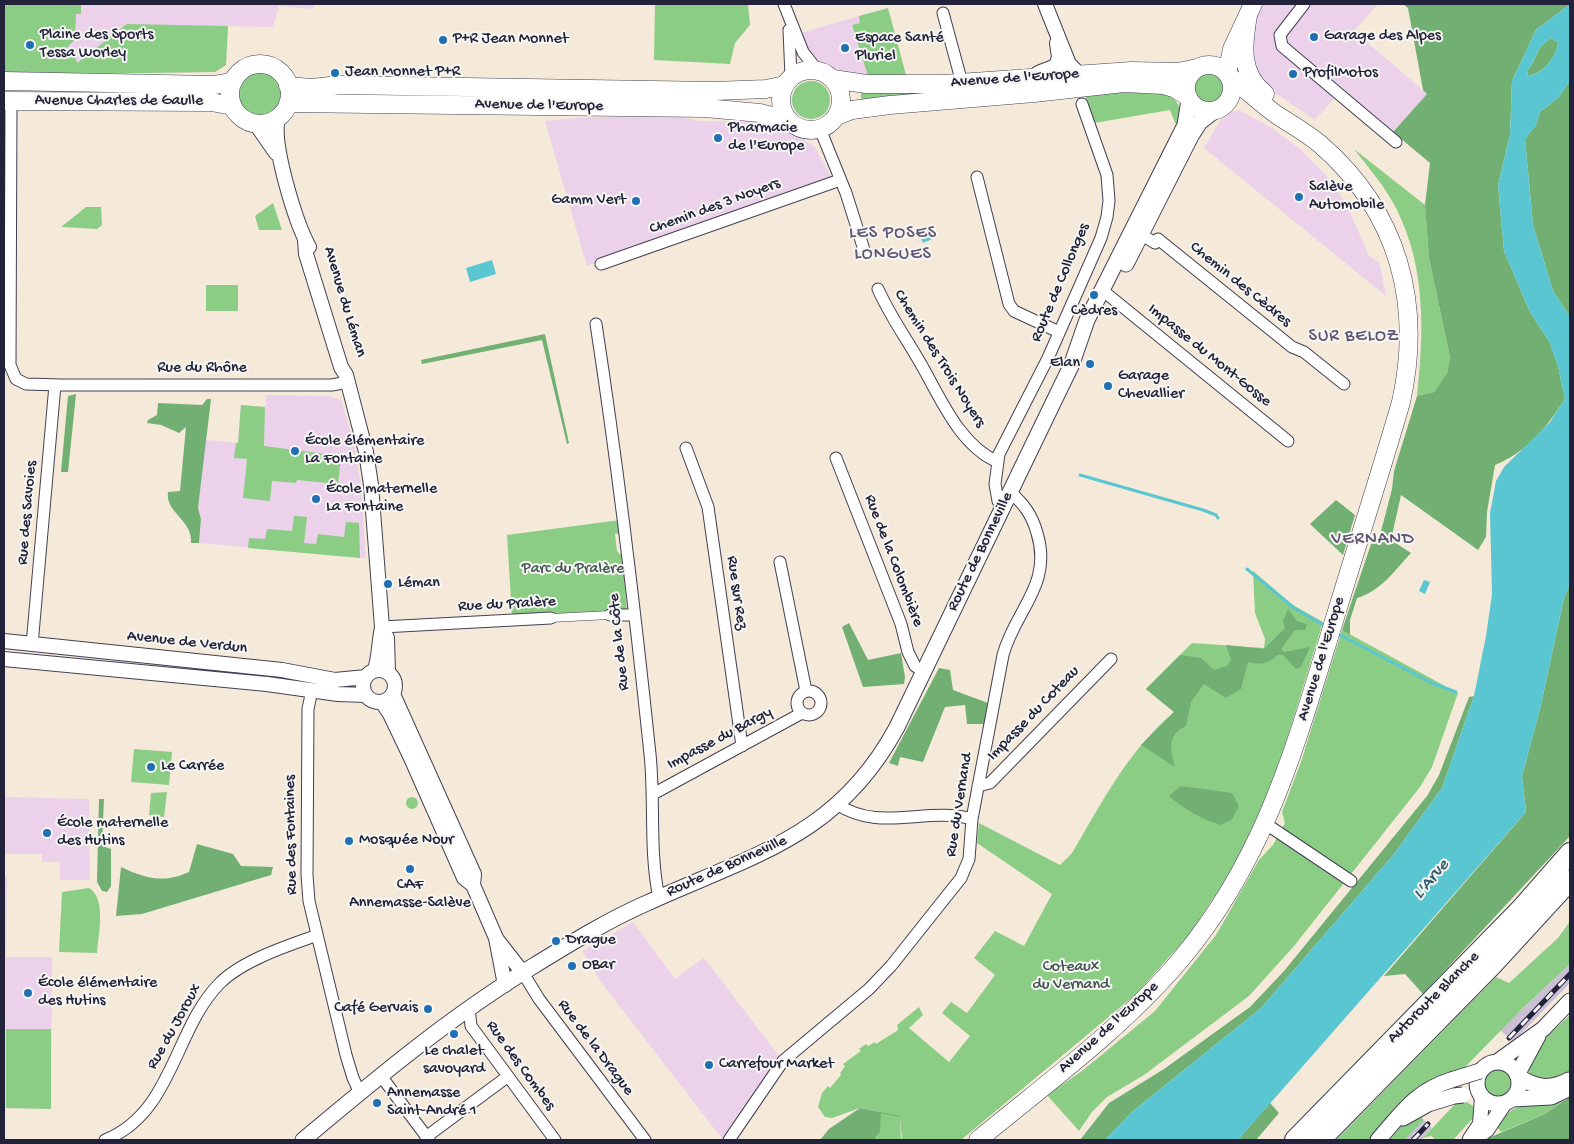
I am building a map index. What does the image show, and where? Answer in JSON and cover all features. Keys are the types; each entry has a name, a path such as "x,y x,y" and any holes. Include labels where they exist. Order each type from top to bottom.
{"highway":[{"name":"Autoroute Blanche","path":"1296,1140 1521,909 1570,853"},
{"name":"Autoroute Blanche","path":"1320,1140 1492,965 1570,880"}],"main road":[{"path":"1248,8 1231,53 1228,75 1232,93 1219,109 1201,110 1188,98 1187,80 1221,47 1248,8"},
{"path":"1248,8 1244,56 1251,80 1265,94 1294,114 1331,154"},
{"path":"261,64 278,70 288,94 278,118 267,123 255,123 243,118 233,106 230,97 233,82 242,70 261,64"},
{"path":"1200,67 1217,66 1228,75"},
{"name":"Avenue de l'Europe","path":"833,79 878,85 962,83 1022,77 1139,71 1178,72 1200,67"},
{"path":"806,70 817,70 833,79 841,97 837,116 828,125 820,129 801,129 788,120 781,103 788,81 806,70"},
{"name":"Avenue de l'Europe","path":"978,1140 1109,1032 1166,977 1200,935 1232,889 1266,824 1292,756 1395,423 1408,363 1409,330 1406,298 1393,242 1370,199 1331,154 1311,137 1276,114 1228,75"},
{"path":"8,81 11,101"},
{"name":"Avenue Charles de Gaulle","path":"8,81 214,85 233,82"},
{"name":"Avenue de l'Europe","path":"288,94 311,88 340,85 714,91 772,88 788,81"},
{"name":"Avenue de l'Europe","path":"837,116 852,110 890,105 1034,93 1124,83 1162,85 1174,88 1188,98"},
{"name":"Avenue de l'Europe","path":"288,94 705,108 760,113 788,120"},
{"name":"Route de Bonneville","path":"303,1140 419,1044 469,1008 523,973 604,925 659,898 771,850 808,828 837,804 863,778 888,744 1070,366 1092,332 1106,293 1185,125 1188,98"},
{"name":"Avenue Charles de Gaulle","path":"11,101 211,102 233,106"},
{"name":"Avenue de l'Europe","path":"1219,109 1251,106 1276,114"},
{"name":"Route de Bonneville","path":"1136,232 1190,136 1200,122 1219,109"},
{"path":"1378,1140 1408,1104 1424,1092 1442,1083 1478,1076 1488,1064 1496,1062 1543,1029 1570,1001"},
{"path":"1508,1101 1517,1091 1518,1076 1524,1060 1543,1029"},
{"path":"1496,1062 1507,1064 1518,1076 1532,1085 1542,1087 1555,1086 1570,1079"},
{"path":"1478,1076 1482,1097"},
{"path":"1389,1128 1428,1104 1463,1095 1482,1097 1493,1104 1554,1097 1570,1088"}],"street":[{"path":"784,4 803,52 817,70"},
{"path":"784,4 791,44 788,81"},
{"path":"1045,4 1069,64 1080,75"},
{"path":"1304,4 1280,36 1282,46 1396,142"},
{"path":"943,13 962,83"},
{"path":"1022,77 1047,71 1056,66 1059,54 1056,32"},
{"name":"Rue du Rhône","path":"11,101 10,368 16,379 23,383 55,385 332,385 347,379"},
{"name":"Route de Collonges","path":"1003,508 998,501 995,487 1003,444 1031,393 1059,332 1100,238 1107,217 1109,201 1107,175 1082,104"},
{"name":"Avenue du Léman","path":"278,118 276,128 278,156 305,240 312,252 345,360 347,379 366,452 371,485 382,627 378,644 378,664 370,674"},
{"name":"Avenue du Léman","path":"255,123 278,156"},
{"path":"820,129 854,215 865,253"},
{"path":"976,177 1009,304 1014,311 1059,332"},
{"name":"Chemin des 3 Noyers","path":"602,264 840,180"},
{"name":"Chemin des Cèdres","path":"1136,232 1155,243 1158,239 1292,347 1304,352 1344,384"},
{"name":"Chemin des Trois Noyers","path":"878,289 889,313 953,419 979,452 998,466"},
{"name":"Impasse du Mont-Gosse","path":"1106,293 1288,441"},
{"name":"Rue de la Côte","path":"596,324 620,480 653,794 653,844 659,898"},
{"name":"Rue des Savoies","path":"32,644 55,385"},
{"name":"Rue sur Rez","path":"686,448 708,507 742,746"},
{"name":"Rue de la Colombière","path":"836,458 901,624 908,652 915,666 924,672"},
{"path":"998,466 1017,478"},
{"name":"Rue du Vernand","path":"728,1140 782,1061 869,989 947,898 966,868 972,820 1002,655 1012,631 1036,587 1041,566 1040,546 1033,520 1025,507 1010,492"},
{"path":"780,562 806,692"},
{"name":"Rue du Pralère","path":"382,627 634,615"},
{"name":"Avenue du Léman","path":"382,627 387,638 388,672"},
{"name":"Avenue de Verdun","path":"4,641 282,670 331,679 370,674"},
{"name":"Avenue de Verdun","path":"4,659 338,694 366,695"},
{"name":"Impasse du Coteau","path":"978,786 990,784 1111,659"},
{"path":"388,698 372,700 366,695 363,687 370,674 388,672 395,682 388,698 390,714 464,878 473,885 496,938 505,985"},
{"name":"Rue des Fontaines","path":"312,690 308,708 308,900 346,1055 354,1082 360,1093"},
{"path":"806,692 817,695 820,706 813,714 802,713 798,708 797,700 800,695 806,692"},
{"name":"Impasse du Bargy","path":"653,794 802,713"},
{"path":"837,804 854,813 877,819 953,815 972,820"},
{"path":"1266,824 1351,881"},
{"name":"Rue du Joroux","path":"105,1140 134,1123 147,1109 203,1006 218,985 231,972 316,936"},
{"path":"496,938 523,973"},
{"name":"Rue de la Drague","path":"523,973 539,999 644,1140"},
{"name":"Rue des Combes","path":"469,1008 468,1017 471,1026 551,1139"},
{"path":"381,1076 428,1138 507,1077"},
{"path":"1469,1140 1480,1124 1482,1097"},
{"path":"1474,1140 1485,1133 1508,1101"}],"shaded area":[{"path":"53,4 315,4 313,9 279,6 273,27 228,26 226,65 215,72 84,74 77,73 52,30"},
{"path":"1257,4 1378,4 1354,31 1427,94 1393,132 1336,96 1315,120 1257,81 1248,46"},
{"path":"859,16 860,23 852,26 868,76 845,78 834,68 816,59 808,50 801,33"},
{"path":"1239,110 1272,128 1300,149 1325,174 1346,203 1369,256 1379,262 1386,296 1204,148 1227,113"},
{"path":"585,117 681,117 700,121 776,122 815,147 832,179 587,266 545,121"},
{"path":"267,395 330,396 341,400 354,444 361,487 366,558 199,543 201,519 198,508 206,440 238,443 241,405 265,407"},
{"name":"École maternelle des Hutins","path":"4,797 89,799 90,880 60,880 60,862 42,862 42,854 4,854"},
{"name":"École élémentaire des Hutins","path":"4,877 7,877 6,957 52,957 51,1109 4,1108"},
{"path":"633,922 675,979 704,958 782,1060 723,1140 601,982 582,951"},
{"path":"1570,964 1570,983 1513,1042 1500,1030"},
{"path":"1424,1120 1432,1128 1421,1140 1405,1140"}],"green space":[{"path":"4,4 89,4 81,5 81,14 76,14 75,39 67,48 71,52 74,51 77,63 127,24 228,26 226,65 215,72 4,75"},
{"path":"655,4 748,4 750,25 735,43 730,64 654,60"},
{"path":"1403,4 1570,4 1536,30 1512,81 1510,135 1498,185 1504,251 1530,312 1549,341 1558,366 1565,399 1535,438 1517,453 1495,465 1487,512 1486,537 1478,550 1401,495 1391,540 1411,553 1380,586 1357,598 1350,620 1350,635 1342,630 1371,544 1379,539 1392,489 1394,471 1417,396 1434,392 1447,373 1450,357 1429,258 1425,205 1430,163 1393,132 1427,94 1423,90 1408,8"},
{"path":"888,8 906,75 868,76 852,25 860,23 859,16"},
{"path":"1551,38 1558,43 1552,59 1539,72 1528,76 1527,71 1539,50"},
{"path":"1209,71 1221,76 1226,88 1221,100 1209,105 1197,100 1192,88 1197,76"},
{"path":"264,72 276,78 281,85 281,103 276,110 269,115 256,116 244,110 239,103 238,90 244,78 251,73"},
{"path":"811,81 825,86 830,100 825,114 811,119 797,114 792,100 797,86"},
{"path":"1570,81 1570,317 1553,291 1533,225 1525,139 1536,125 1540,112 1558,98"},
{"path":"1030,83 861,102 861,92 949,90"},
{"path":"1160,90 1171,96 1178,104 1181,113 1176,125 1170,110 1094,123 1083,91"},
{"path":"1354,149 1425,205 1429,258 1450,357 1447,373 1434,392 1417,396 1421,348 1420,300 1418,277 1406,230 1387,193"},
{"path":"273,203 282,230 259,230 255,216"},
{"path":"86,207 101,207 102,225 97,229 61,227"},
{"path":"206,285 238,285 238,311 206,311"},
{"path":"545,334 569,443 567,444 542,340 422,364 421,360"},
{"path":"76,394 68,472 61,472 68,396"},
{"path":"207,399 211,399 198,508 201,519 199,543 191,543 188,528 174,511 168,499 168,492 180,491 186,427 179,433 161,425 147,423 148,420 157,415 158,403 202,405"},
{"path":"241,405 265,407 264,446 341,456 338,484 297,480 296,483 272,481 270,501 243,498 247,459 234,458 236,443 238,443"},
{"path":"1336,500 1355,515 1343,555 1310,524"},
{"path":"294,516 307,517 304,543 316,544 318,534 344,537 346,522 359,523 360,558 248,548 249,538 265,539 267,529 292,531"},
{"name":"Parc du Pralère","path":"620,520 622,533 615,534 617,551 622,556 627,611 512,617 507,535"},
{"name":"Coteaux du Vernand","path":"1253,571 1293,605 1323,622 1281,759 1262,808 1237,862 1189,935 1136,994 961,1140 902,1140 900,1116 901,1140 874,1140 880,1132 880,1112 860,1108 832,1118 825,1117 818,1107 822,1093 828,1086 830,1088 841,1075 840,1073 845,1066 843,1064 861,1051 859,1049 866,1044 868,1046 875,1042 876,1044 898,1030 897,1025 919,1007 923,1015 909,1028 949,1062 970,1036 942,1013 951,1002 967,1013 995,975 974,958 995,931 1024,946 1052,894 977,843 979,823 1060,865 1072,853 1129,760 1157,727 1174,712 1146,689 1192,643 1264,648 1265,639 1255,613"},
{"path":"1570,584 1570,836 1423,994 1405,974 1384,976 1526,812 1522,776 1540,709 1564,598"},
{"path":"1288,609 1297,621 1307,624 1305,630 1295,630 1281,649 1284,652 1310,647 1301,667 1296,669 1283,655 1278,655 1264,663 1248,662 1241,689 1226,698 1204,684 1191,702 1186,726 1173,738 1171,748 1175,767 1141,745 1174,712 1146,689 1180,655 1201,658 1214,670 1227,666 1231,660 1226,645 1264,649 1285,628 1283,621"},
{"path":"849,623 868,660 901,653 905,677 904,684 863,687 842,627"},
{"path":"1342,630 1458,693 1432,767 1420,787 1294,946 1249,996 1144,1075 1107,1097 1092,1112 1079,1131 1047,1095 1082,1071 1155,1011 1216,935 1259,860 1273,845 1285,823 1282,812 1301,762"},
{"path":"939,668 950,670 953,690 988,703 984,724 967,724 965,705 945,707 923,762 900,757 898,766 889,763"},
{"path":"1474,696 1442,788 1394,854 1261,1008 1133,1111 1105,1140 1080,1140 1109,1103 1164,1069 1250,1007 1284,971 1427,796 1439,775 1469,697"},
{"name":"Le Carrée","path":"134,749 172,752 169,785 131,782"},
{"path":"1181,786 1232,793 1239,806 1232,819 1221,825 1214,823 1194,814 1169,796"},
{"path":"167,792 164,817 149,815 151,793"},
{"path":"412,797 418,803 412,809 406,803"},
{"path":"99,799 104,799 102,846 111,849 111,886 107,892 102,891 97,882"},
{"path":"197,844 233,854 241,866 273,867 271,875 142,914 116,916 121,867 146,877 162,879 180,876 189,872"},
{"path":"89,888 95,893 100,909 97,953 59,952 62,892"},
{"path":"1570,921 1570,964 1522,1009 1463,1069 1431,1080 1403,1099 1424,1120 1405,1140 1336,1140 1496,977 1509,983 1558,938"},
{"path":"1570,1015 1570,1071 1560,1078 1551,1080 1530,1076 1529,1067 1536,1051 1542,1042"},
{"path":"6,1029 51,1029 51,1109 6,1108"},
{"path":"1498,1069 1508,1073 1512,1083 1508,1093 1498,1097 1488,1093 1484,1083 1488,1073"},
{"path":"1570,1097 1570,1140 1486,1139 1545,1114"},
{"path":"1566,1100 1545,1114 1501,1132 1497,1127 1504,1117 1519,1107"},
{"path":"1467,1102 1473,1106 1475,1116 1453,1140 1436,1140 1431,1136 1423,1138 1456,1103"},
{"path":"1270,1103 1279,1113 1256,1140 1238,1140"},
{"path":"860,1108 900,1116 902,1140 900,1117 881,1113 880,1132 874,1140 820,1140 829,1129"}],"water":[{"name":"L'Arve","path":"1570,4 1570,81 1558,98 1540,112 1536,125 1525,139 1533,225 1553,291 1570,317 1570,584 1564,598 1540,709 1522,776 1526,812 1238,1140 1105,1140 1133,1111 1261,1008 1394,854 1442,788 1474,696 1486,636 1492,594 1490,513 1496,481 1504,467 1550,422 1565,399 1558,366 1549,341 1530,312 1504,251 1498,185 1510,135 1512,81 1536,30","holes":["1551,38 1558,43 1555,54 1548,64 1539,72 1528,76 1527,71 1542,46"]},
{"path":"934,230 937,237 923,243 920,236"},
{"path":"492,260 496,274 470,282 466,268"},
{"path":"1424,580 1430,582 1425,594 1419,591"}],"waterway":[{"path":"1080,475 1203,510 1216,515 1218,518"},
{"path":"1247,569 1294,608 1322,624"},
{"path":"1340,635 1434,684 1456,692"}],"railway":[{"path":"1509,1038 1570,974"},
{"path":"1413,1140 1428,1124"}],"place":[{"name":"Garage des Alpes","path":"1314,37"},
{"name":"P+R Jean Monnet","path":"443,40"},
{"name":"Plaine des Sports Tessa Worley","path":"30,45"},
{"name":"Espace Santé Pluriel","path":"845,48"},
{"name":"Jean Monnet P+R","path":"335,73"},
{"name":"ProfilMotos","path":"1293,74"},
{"name":"Pharmacie de l'Europe","path":"718,138"},
{"name":"Salève Automobile","path":"1299,197"},
{"name":"Gamm Vert","path":"636,201"},
{"name":"Cèdres","path":"1094,295"},
{"name":"Elan","path":"1090,364"},
{"name":"Garage Chevallier","path":"1108,386"},
{"name":"École élémentaire La Fontaine","path":"295,451"},
{"name":"École maternelle La Fontaine","path":"316,499"},
{"name":"Léman","path":"388,584"},
{"name":"Le Carrée","path":"151,767"},
{"name":"École maternelle des Hutins","path":"47,833"},
{"name":"Mosquée Nour","path":"349,841"},
{"name":"CAF Annemasse-Salève","path":"410,869"},
{"name":"Drague","path":"556,941"},
{"name":"OBar","path":"572,966"},
{"name":"École élémentaire des Hutins","path":"28,993"},
{"name":"Café Gervais","path":"428,1009"},
{"name":"Le chalet savoyard","path":"454,1034"},
{"name":"Carrefour Market","path":"709,1065"},
{"name":"Annemasse Saint-André 1","path":"377,1103"}],"district":[{"name":"LES POSES LONGUES","path":"893,244"},
{"name":"SUR BELOZ","path":"1354,337"},
{"name":"VERNAND","path":"1373,540"}]}
